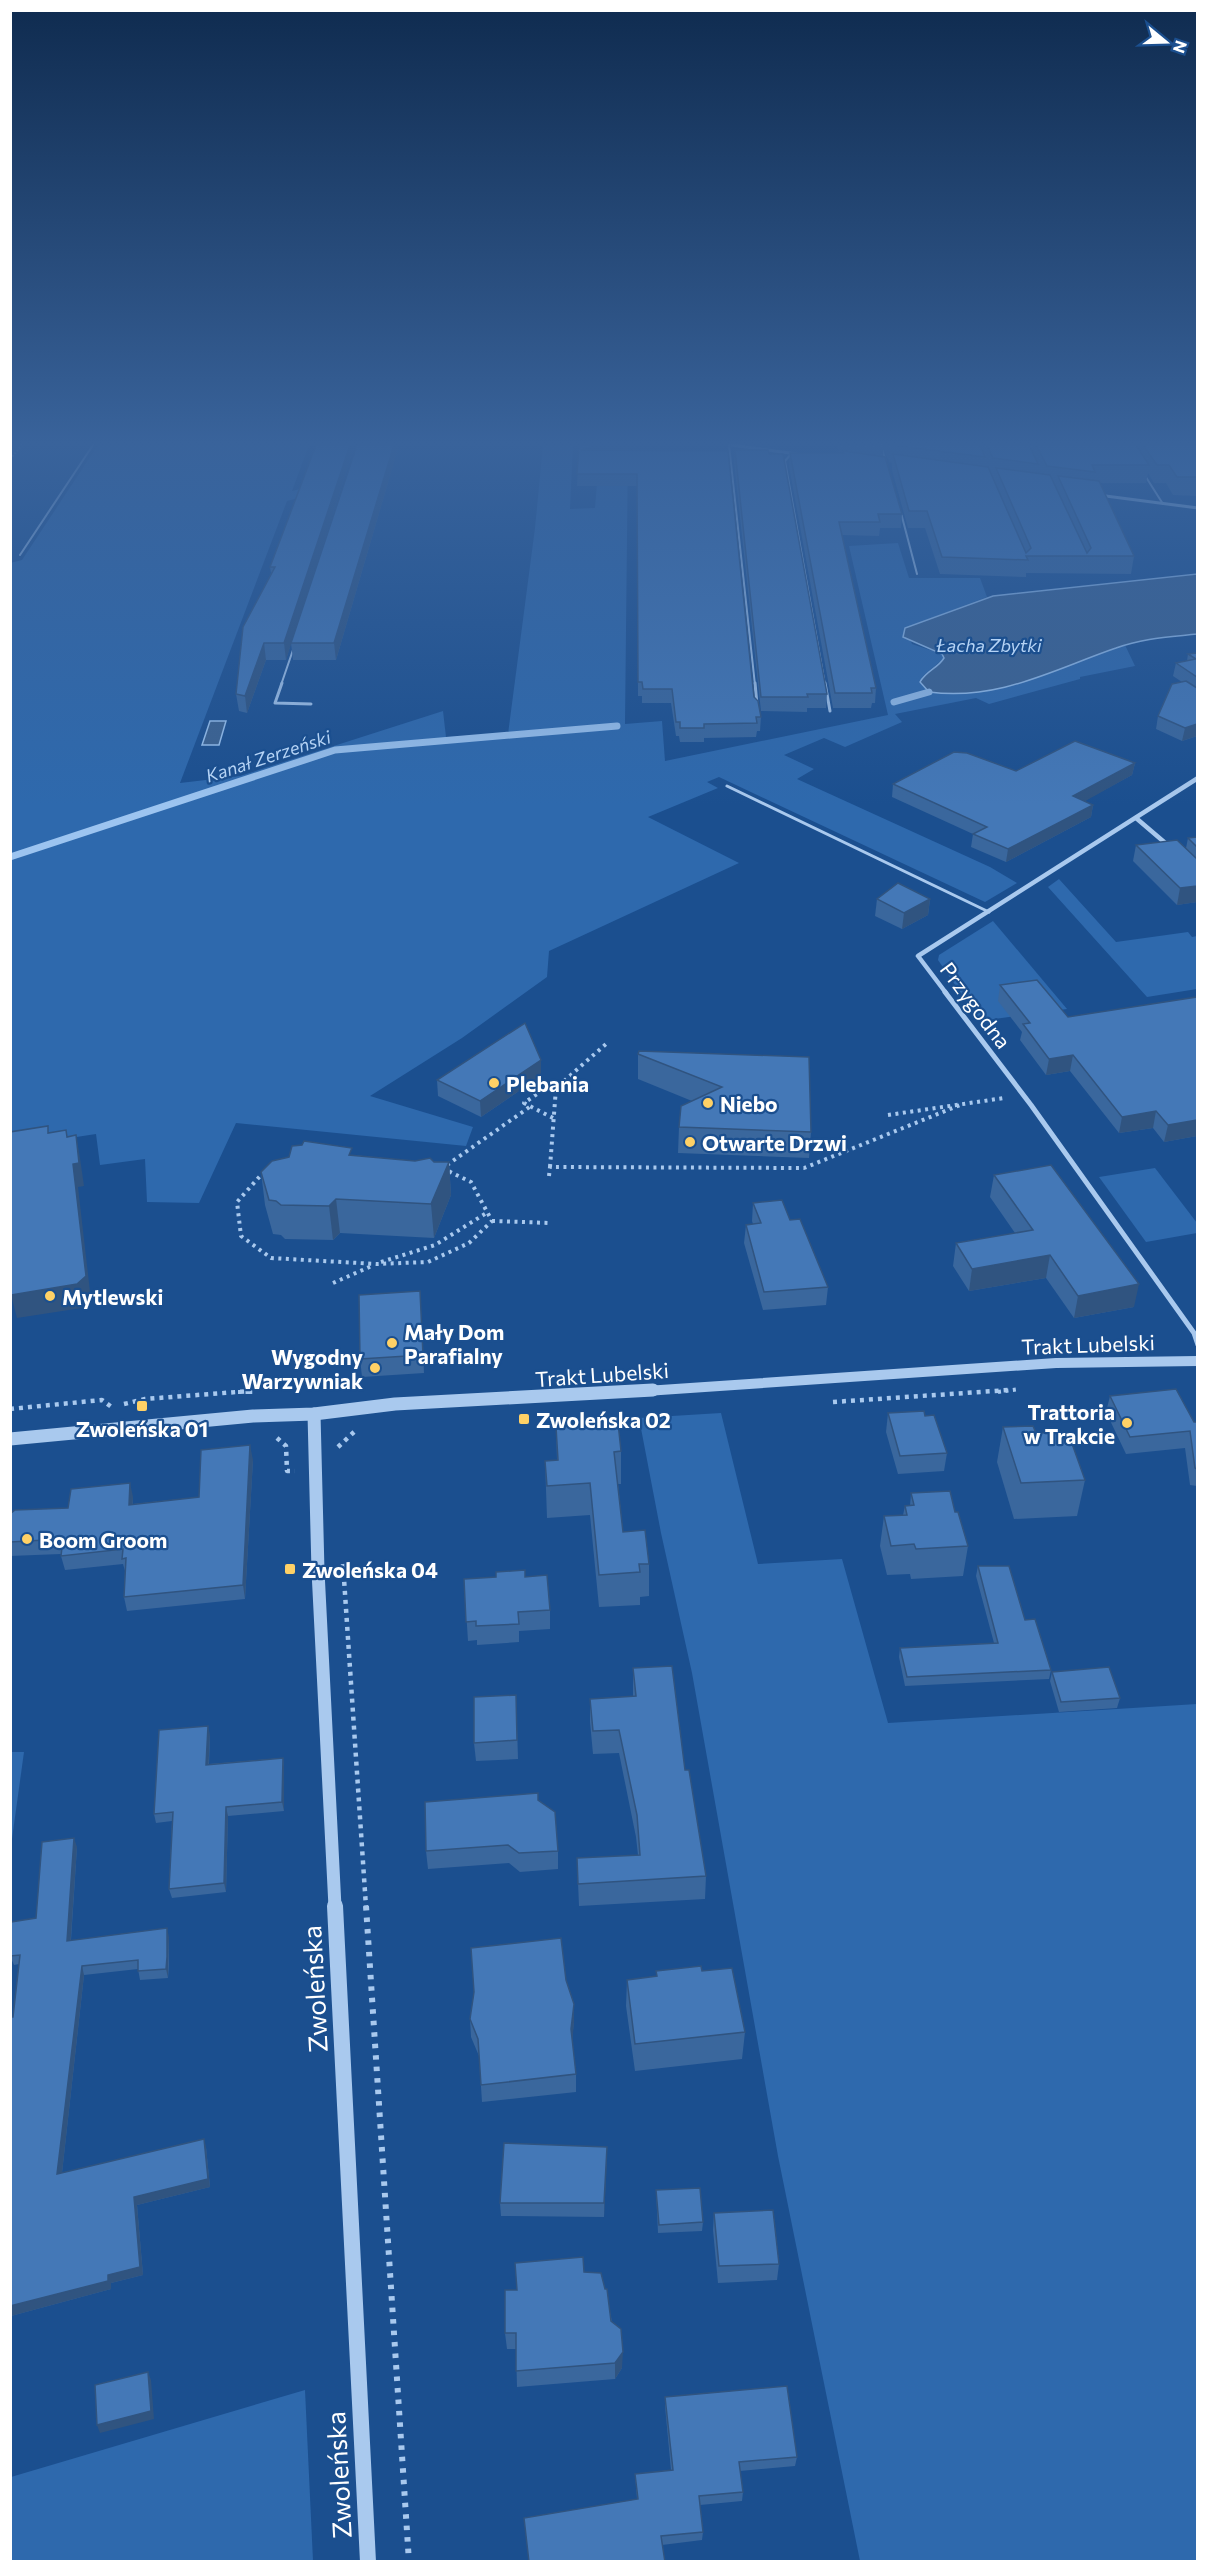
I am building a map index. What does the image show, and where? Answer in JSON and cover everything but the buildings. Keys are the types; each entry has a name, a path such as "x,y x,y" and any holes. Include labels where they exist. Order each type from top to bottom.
{"street":[{"name":"Przygodna","path":"1197,778 918,956 1031,1105 1194,1333 1197,1345"},
{"path":"1136,818 1145,823 1175,851"},
{"name":"Trakt Lubelski","path":"10,1439 253,1416 314,1414 395,1404 556,1397 1056,1364 1197,1361"},
{"name":"Zwoleńska","path":"314,1414 319,1594 368,2562"}],"lane":[{"path":"744,565 758,711"},
{"path":"804,565 830,711"},
{"path":"915,565 917,574"},
{"path":"297,636 275,704 311,704"},
{"path":"727,786 989,912"}],"path":[{"path":"549,1176 556,1088 606,1044"},
{"path":"553,1118 524,1103 550,1085 556,1088"},
{"path":"888,1115 1003,1098"},
{"path":"550,1167 804,1167 960,1105"},
{"path":"442,1168 531,1106"},
{"path":"492,1221 471,1182 442,1168 300,1162 261,1175 237,1202 241,1236 271,1258 376,1264 428,1262 469,1244 492,1221 551,1223"},
{"path":"333,1284 376,1264 435,1245 488,1212"},
{"path":"342,1558 409,2562"}],"shaded area":[{"path":"10,565 263,565 180,783 240,776 443,711 446,737 508,734 530,565 627,565 625,724 662,721 665,761 888,715 853,565 905,565 909,578 980,578 987,597 905,628 912,644 942,654 944,658 924,675 920,682 929,692 957,693 1007,687 1125,645 1135,666 1080,677 1080,679 989,704 976,698 895,714 902,722 845,747 824,738 784,755 814,769 797,779 990,867 1017,883 985,902 719,777 707,782 718,788 648,817 739,863 549,951 547,977 462,1038 370,1096 473,1127 466,1146 236,1123 199,1203 147,1202 145,1159 100,1165 96,1134 11,1147"},
{"path":"1059,879 1116,942 1188,932 1192,937 1197,936 1197,989 1147,997 1048,887"},
{"path":"993,921 1067,1009 980,1021 938,960 939,955"},
{"path":"1155,1168 1197,1223 1197,1233 1146,1242 1099,1177"},
{"path":"721,1413 758,1564 842,1559 888,1723 1197,1704 1197,2561 860,2561 778,2156 692,1673 661,1533 639,1418"},
{"path":"10,1752 24,1752 11,1846"},
{"path":"305,2390 313,2561 11,2561 11,2477"}],"water":[{"name":"Łacha Zbytki","path":"1197,574 1197,634 1136,642 1002,688 955,694 929,692 920,682 944,658 942,654 903,637 905,628 993,596"},
{"path":"210,721 226,721 219,745 202,745"}],"waterway":[{"name":"Kanał Zerzeński","path":"894,702 929,692"},
{"name":"Kanał Zerzeński","path":"10,857 335,750 617,726"}],"place":[{"name":"Plebania","path":"494,1083"},
{"name":"Niebo","path":"708,1103"},
{"name":"Otwarte Drzwi","path":"690,1142"},
{"name":"Mytlewski","path":"50,1296"},
{"name":"Mały Dom Parafialny","path":"392,1343"},
{"name":"Wygodny Warzywniak","path":"375,1368"},
{"name":"Zwoleńska 01","path":"142,1406"},
{"name":"Zwoleńska 02","path":"524,1419"},
{"name":"Trattoria w Trakcie","path":"1127,1423"},
{"name":"Boom Groom","path":"27,1539"},
{"name":"Zwoleńska 04","path":"290,1569"}]}
